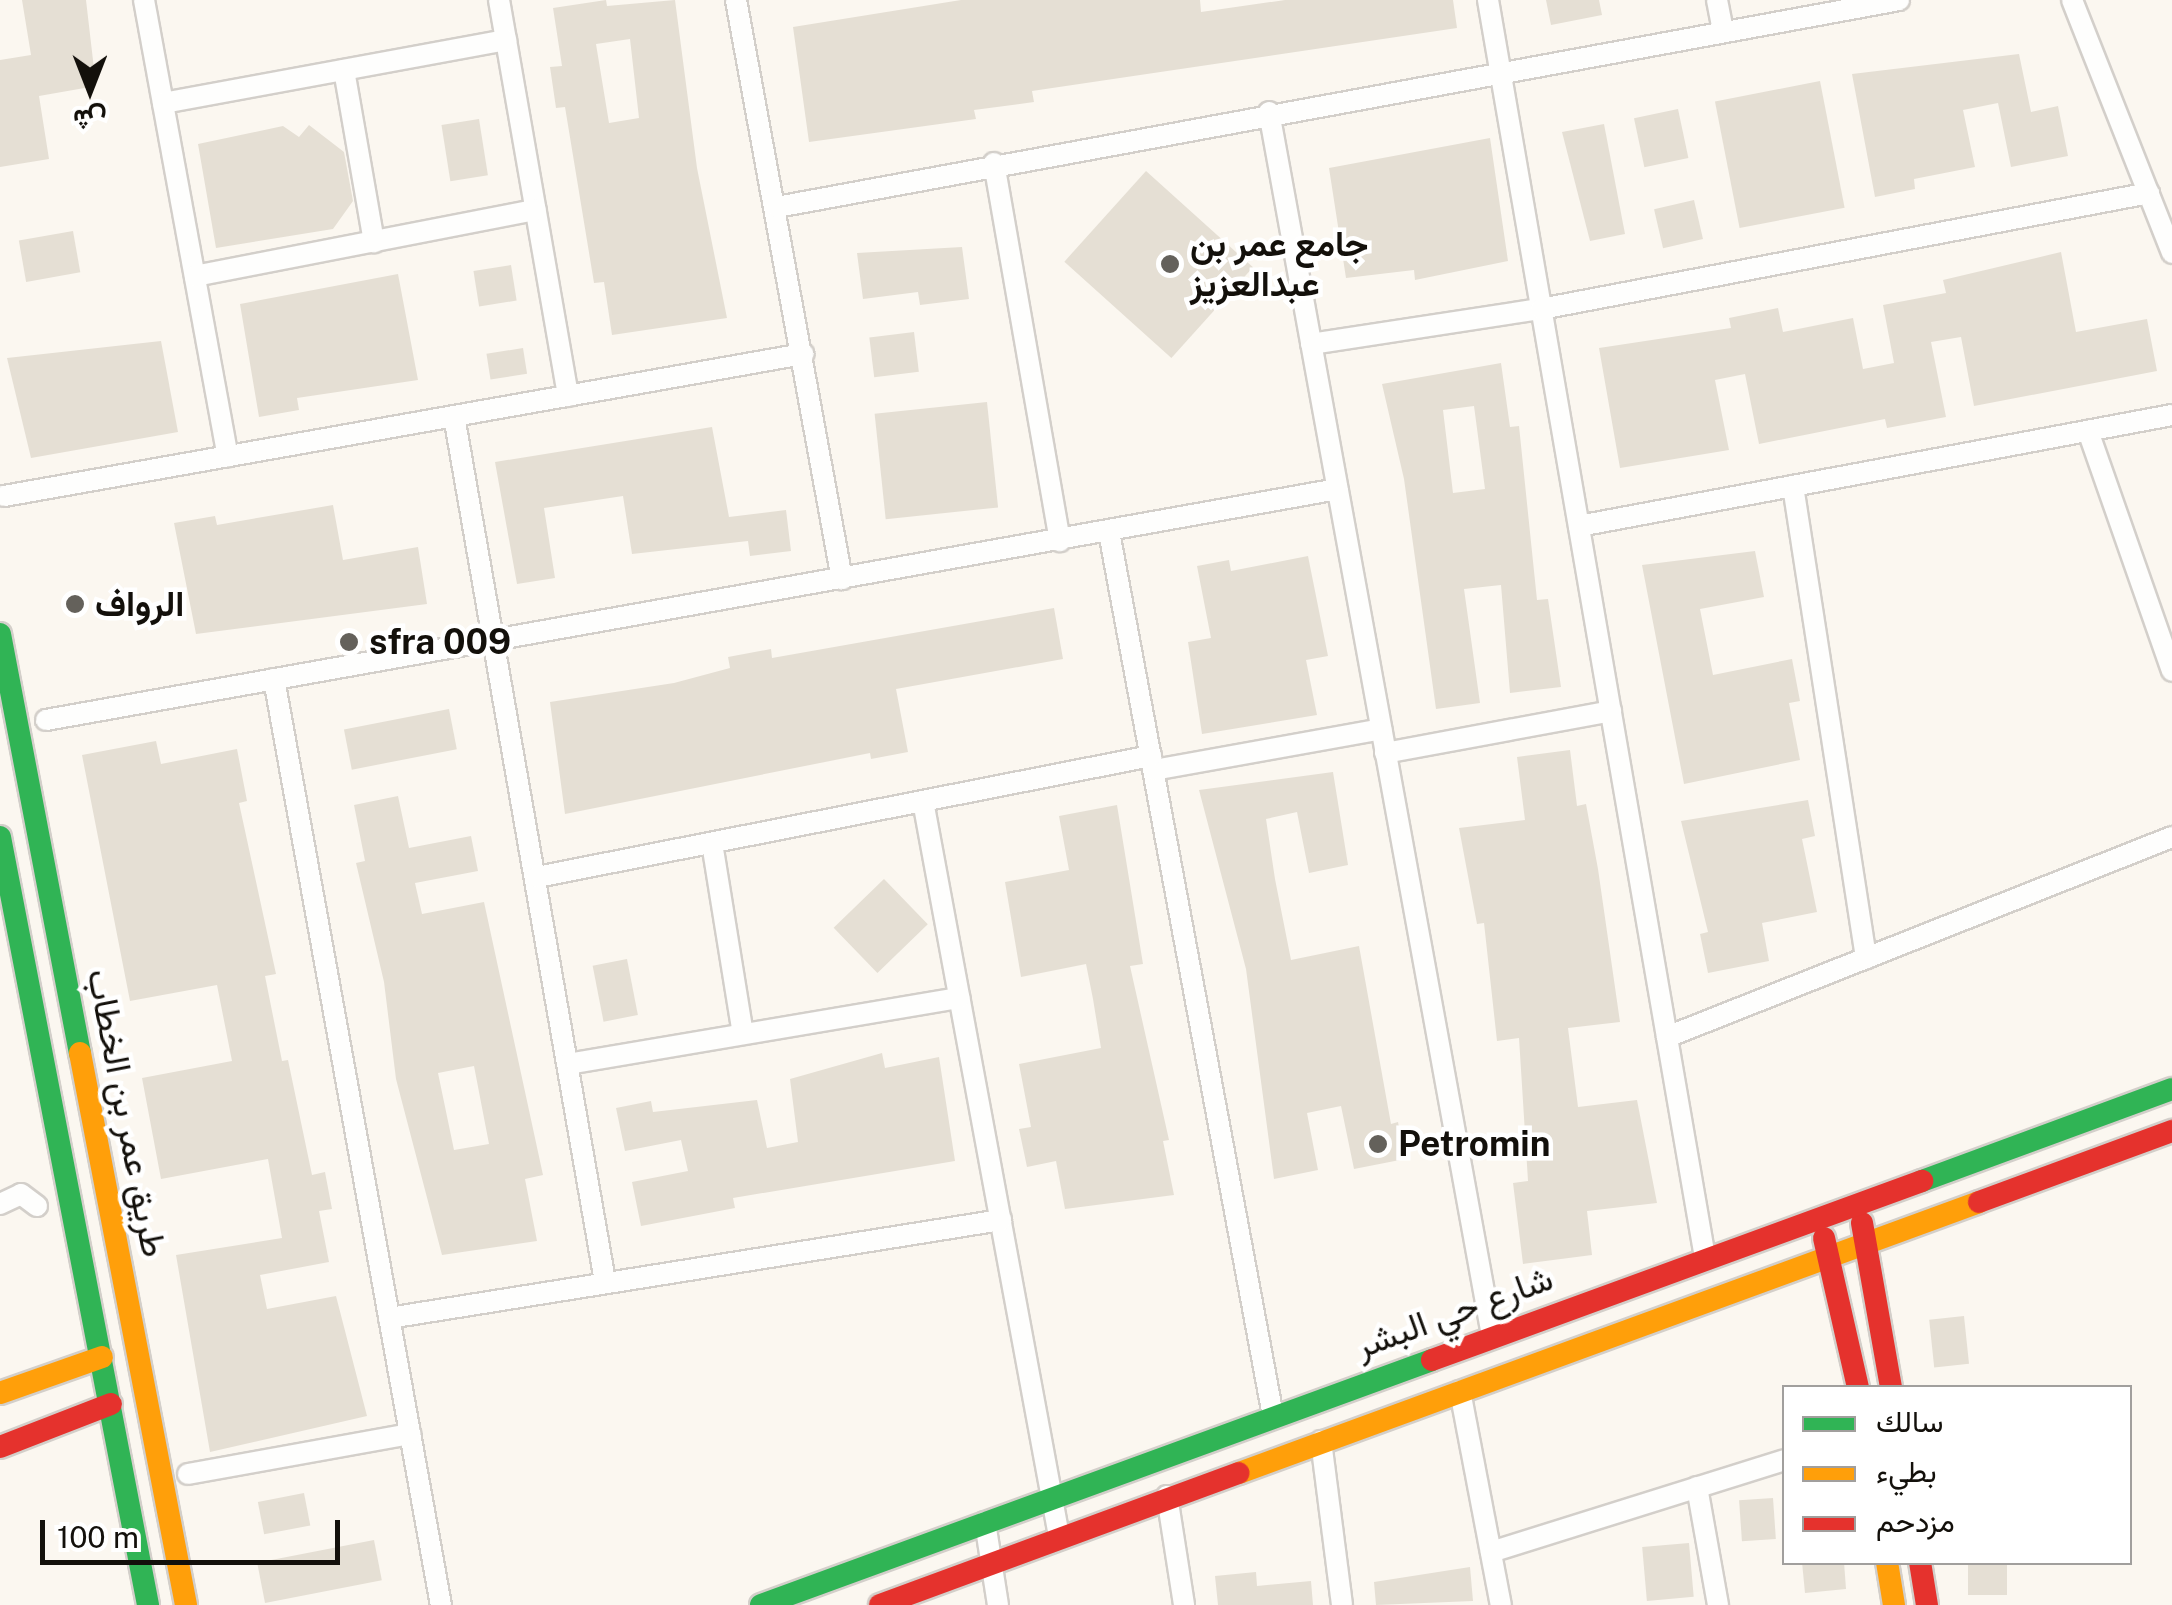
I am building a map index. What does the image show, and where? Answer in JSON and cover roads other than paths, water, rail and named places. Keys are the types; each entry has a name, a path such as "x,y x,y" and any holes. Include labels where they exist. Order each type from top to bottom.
{"street":[{"path":"144,0 228,456"},
{"path":"499,0 568,396"},
{"path":"736,0 777,207 842,579"},
{"path":"1488,0 1705,1258"},
{"path":"1717,0 1722,31"},
{"path":"777,207 1269,112 1899,0"},
{"path":"2072,0 2172,252"},
{"path":"163,103 506,40"},
{"path":"344,70 374,242"},
{"path":"1269,112 1492,1336"},
{"path":"994,163 1060,540"},
{"path":"1311,344 1541,308 2148,193"},
{"path":"195,276 536,210"},
{"path":"4,496 803,354"},
{"path":"1579,526 2172,415"},
{"path":"454,416 497,640 604,1281"},
{"path":"2088,431 2172,670"},
{"path":"1793,486 1866,958"},
{"path":"46,720 1338,489"},
{"path":"1109,532 1273,1416"},
{"name":"طريق عمر بن الخطاب","path":"0,634 186,1605"},
{"path":"274,680 441,1605"},
{"path":"1386,753 1610,711"},
{"path":"537,877 923,801 1381,729"},
{"path":"923,801 1059,1536"},
{"name":"طريق عمر بن الخطاب","path":"0,837 147,1604"},
{"path":"1667,1037 2172,837"},
{"path":"712,842 743,1034"},
{"path":"568,1064 960,998"},
{"name":"شارع حي البشر","path":"762,1605 2172,1088"},
{"path":"880,1605 1167,1496 1830,1258 2172,1130"},
{"path":"0,1204 29,1200"},
{"path":"1856,1202 1867,1243 1891,1385"},
{"path":"1818,1216 1857,1385"},
{"path":"389,1318 1001,1220"},
{"path":"0,1393 102,1357"},
{"path":"1460,1391 1500,1605"},
{"path":"0,1447 111,1404"},
{"path":"188,1474 410,1434"},
{"path":"1321,1441 1342,1605"},
{"path":"1490,1552 1782,1461"},
{"path":"1697,1487 1718,1605"},
{"path":"1167,1496 1184,1605"},
{"path":"985,1522 998,1605"},
{"path":"1888,1565 1894,1605"},
{"path":"1920,1565 1926,1605"}],"place":[{"name":"جامع عمر بن عبدالعزيز","path":"1170,264"},
{"name":"الرواف","path":"75,604"},
{"name":"sfra 009","path":"349,642"},
{"name":"Petromin","path":"1378,1144"}]}
